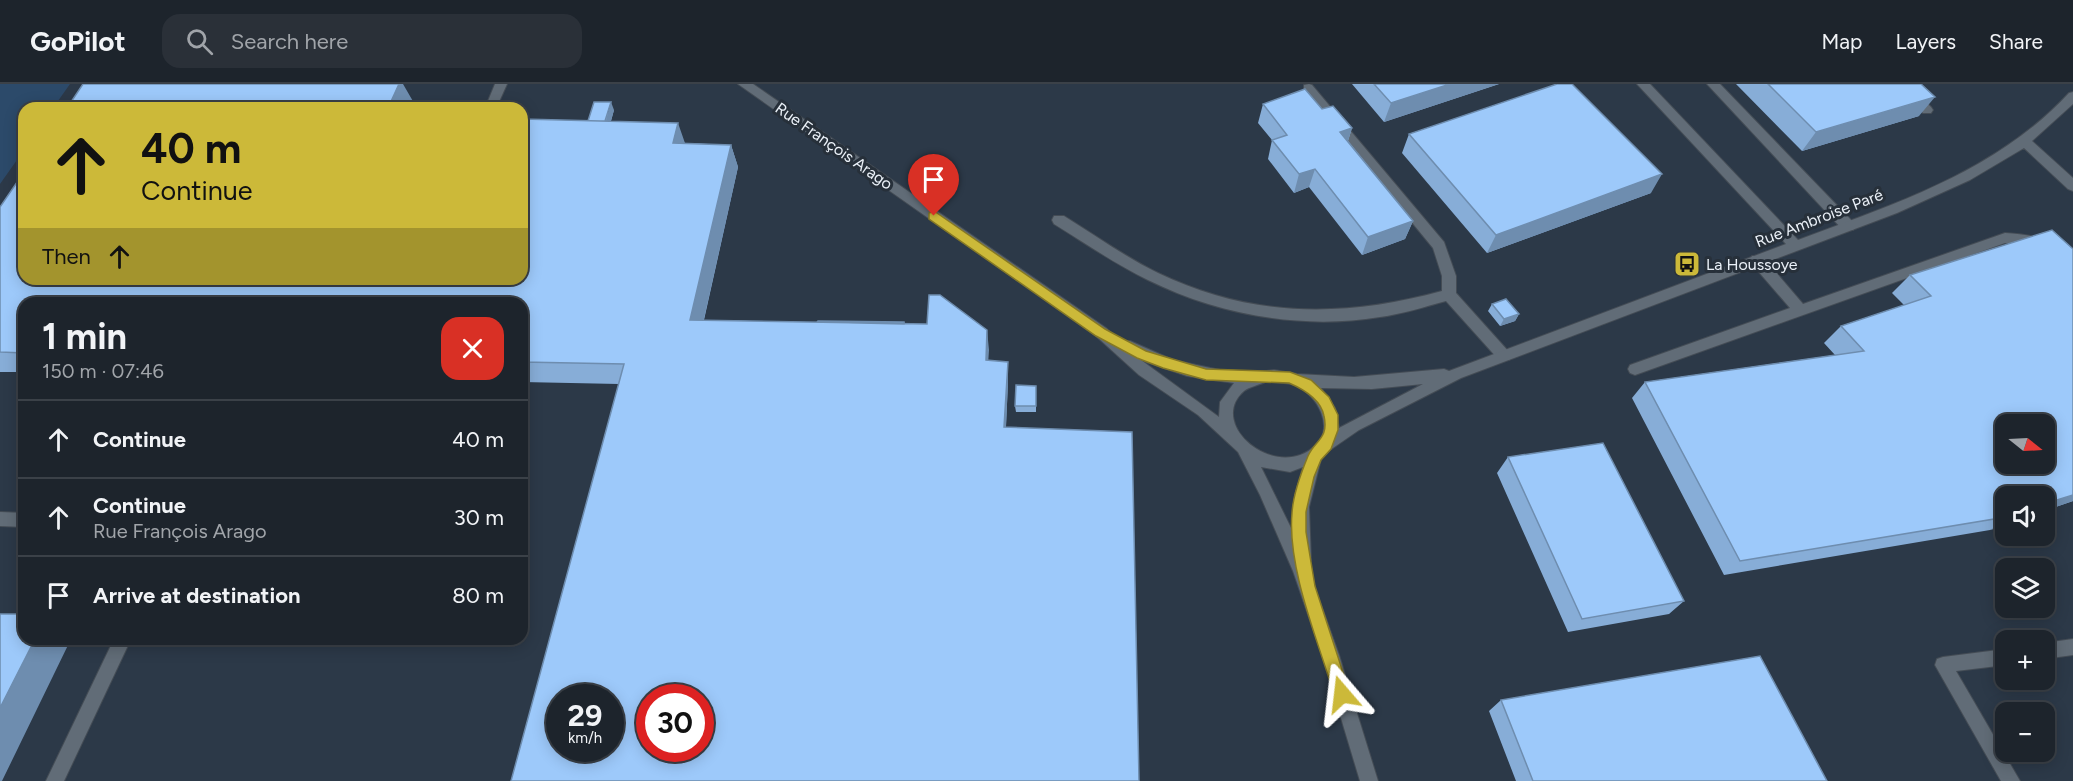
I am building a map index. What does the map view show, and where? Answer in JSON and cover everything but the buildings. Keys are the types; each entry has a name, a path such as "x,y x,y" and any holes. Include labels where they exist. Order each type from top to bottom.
{"street":[{"path":"494,101 501,84"},
{"name":"Rue François Arago","path":"744,84 1101,332 1142,354 1184,370 1224,377 1264,376"},
{"path":"1643,84 1796,246"},
{"path":"1713,84 1848,226"},
{"path":"1900,84 1927,110"},
{"path":"1308,88 1439,246 1449,276 1449,295 1504,356"},
{"name":"Rue Ambroise Paré","path":"1321,451 1354,426 1456,374 1952,185 2024,141 2073,96"},
{"path":"2024,141 2073,186"},
{"path":"1059,220 1153,276 1196,295 1276,314 1337,316 1368,313 1449,295"},
{"path":"1635,369 2005,238 2025,239 2044,244 2073,258"},
{"path":"1757,260 1800,310"},
{"name":"Rue François Arago","path":"1101,332 1144,371 1203,411 1233,439"},
{"name":"Rue Ambroise Paré","path":"1290,378 1343,383 1403,381 1456,374"},
{"path":"1308,586 1299,532 1299,512 1307,477 1332,423 1324,401 1306,384 1290,378 1264,376 1241,385 1228,402 1226,424 1233,439 1245,452 1270,497 1308,586 1369,781"},
{"path":"1245,452 1262,461 1281,465 1299,463 1321,451"},
{"path":"0,519 18,520"},
{"path":"55,781 120,645"},
{"path":"2055,649 2073,647"},
{"path":"1995,658 1943,665 2011,781"}],"shaded area":[{"path":"0,84 2073,84 2073,781 0,781"},
{"path":"0,84 70,84 57,102 18,102 18,158 0,184"}],"place":[{"name":"La Houssoye","path":"1687,264"}],"route":[{"path":"934,216 1101,332 1142,354 1184,370 1206,375 1239,377 1272,375 1290,378 1306,384 1319,395 1331,415 1330,438 1315,456 1307,477 1299,512 1299,532 1308,586 1342,694"}]}
